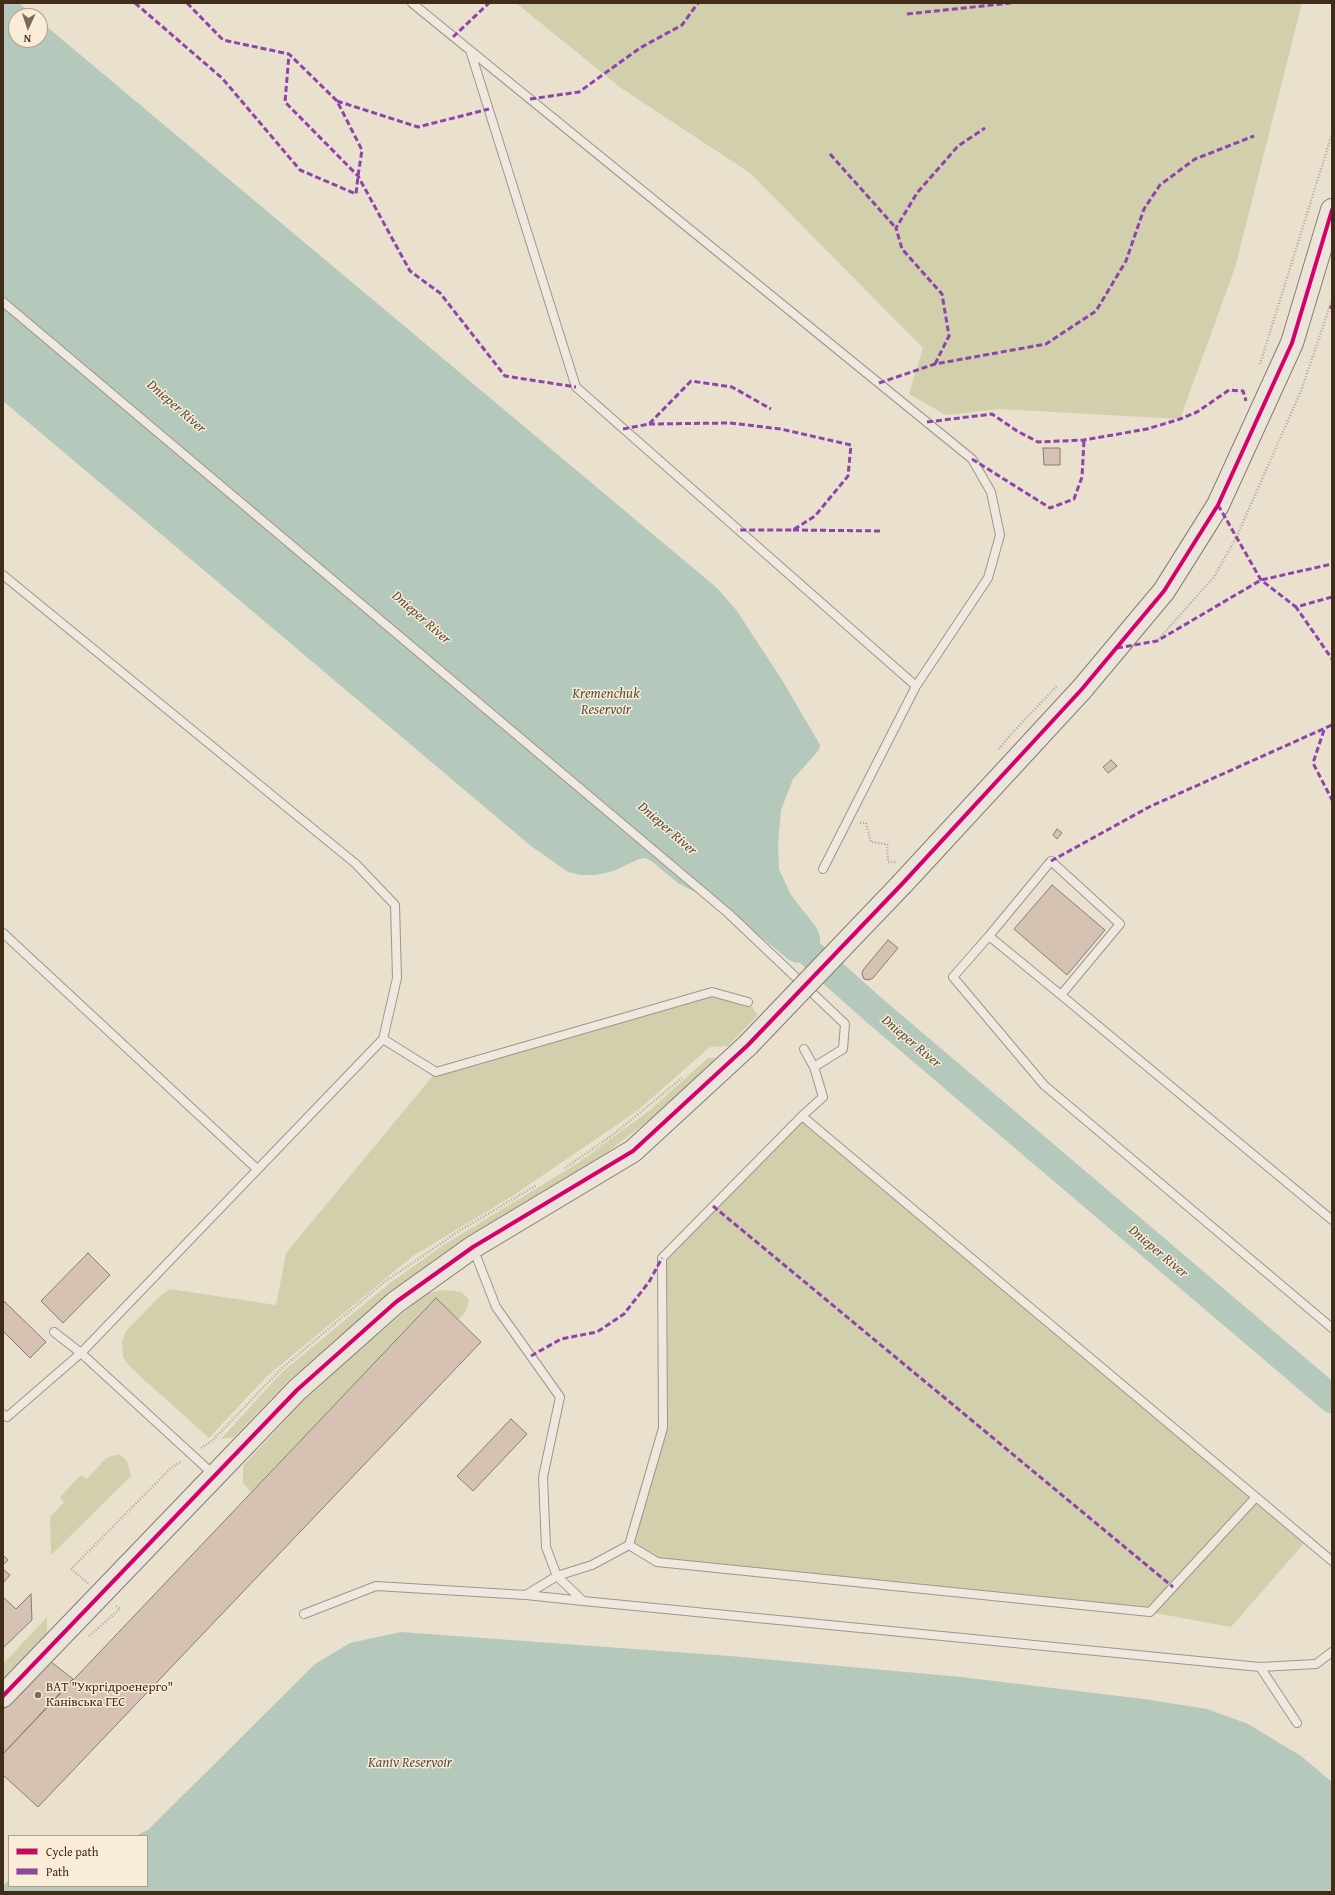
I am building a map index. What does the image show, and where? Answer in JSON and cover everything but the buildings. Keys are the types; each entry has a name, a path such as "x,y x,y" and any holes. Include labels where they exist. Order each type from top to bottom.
{"main road":[{"path":"3,1696 297,1390 396,1302 472,1247 633,1150 748,1045 902,884 1082,688 1164,591 1218,505 1292,343 1332,210"}],"lane":[{"path":"412,3 972,459 991,492 1000,535 988,578 916,686 823,869"},
{"path":"470,50 576,388 916,686"},
{"path":"3,302 728,913 845,1024 843,1049 814,1067"},
{"path":"3,575 356,864 395,905 397,978 383,1039 81,1353 7,1417 3,1414"},
{"path":"1060,995 1120,924 1051,861 953,977 1044,1085 1332,1328"},
{"path":"3,933 257,1169"},
{"path":"989,936 1332,1220"},
{"path":"383,1039 436,1072 712,992 748,1002"},
{"path":"526,1595 557,1576 592,1565 629,1545 663,1428 662,1258 802,1116 823,1097 814,1067 804,1049"},
{"path":"802,1116 1332,1561"},
{"path":"472,1247 496,1307 560,1398 543,1477 546,1547 557,1576 583,1601"},
{"path":"54,1332 81,1353 214,1476"},
{"path":"629,1545 657,1562 1150,1612 1256,1497"},
{"path":"304,1614 376,1586 526,1595 1260,1667 1316,1664 1332,1652"},
{"path":"1260,1667 1297,1723"}],"path":[{"path":"1259,367 1332,134"},
{"path":"1156,641 1214,577 1237,536 1301,391 1332,300"},
{"path":"998,750 1012,733 1060,684"},
{"path":"847,824 866,823 871,842 887,844 888,862 899,862"}],"shaded area":[{"path":"516,3 1302,3 1235,268 1180,419 999,409 946,415 909,394 923,348 750,173 621,88"},
{"path":"712,992 748,1002 758,1015 728,1046 710,1047 637,1111 514,1195 413,1256 267,1376 209,1438 130,1367 123,1357 122,1342 126,1331 161,1295 170,1289 276,1305 286,1253 436,1072"},
{"path":"708,1058 716,1058 673,1102 580,1173 447,1254 382,1299 287,1382 234,1437 221,1439 282,1372 390,1283 442,1246 578,1163 650,1110"},
{"path":"802,1116 1307,1540 1231,1627 1150,1612 657,1562 629,1545 663,1428 662,1258"},
{"path":"444,1290 461,1292 469,1299 466,1311 458,1320 435,1299 251,1492 243,1483 243,1466 301,1403 425,1294"},
{"path":"119,1454 127,1461 131,1476 51,1555 50,1517 64,1502 60,1497 81,1475 87,1479 106,1458"},
{"path":"47,1617 47,1639 3,1685 3,1664"}],"water":[{"name":"Kremenchuk Reservoir","path":"3,3 19,3 25,8 8,8 8,48 48,48 48,28 717,588 737,611 782,680 820,745 819,750 793,779 781,810 778,844 779,869 791,895 816,927 820,936 820,945 806,961 796,963 789,960 727,909 678,883 650,860 644,858 613,871 596,875 581,875 568,872 531,846 3,401"},
{"name":"Kaniv Reservoir","path":"401,1632 730,1656 961,1677 1144,1699 1207,1709 1248,1724 1301,1756 1332,1748 1332,1892 3,1892 3,1886 8,1881 8,1887 148,1887 148,1835 137,1835 148,1830 315,1664 350,1643"}],"pier":[{"path":"1332,1748 1332,1782 1301,1756"}],"waterway":[{"name":"Dnieper River","path":"783,929 874,1010 1332,1399"}],"marked path":[{"path":"135,3 222,78 300,170 356,194 358,176 362,150 337,101 289,54 285,102 358,176 410,271 440,293 505,376 576,387"},
{"path":"187,3 223,40 289,54"},
{"path":"453,37 489,3"},
{"path":"530,99 579,92 640,48 682,25 698,3"},
{"path":"907,14 1011,3"},
{"path":"337,101 418,127 489,109"},
{"path":"935,364 949,336 942,294 902,249 896,228 917,193 958,146 985,128"},
{"path":"879,383 935,364 1046,344 1096,311 1126,261 1144,209 1160,185 1195,159 1254,136"},
{"path":"830,154 896,228"},
{"path":"623,429 649,424 691,381 732,387 771,409"},
{"path":"927,422 992,414 1017,431 1038,442 1084,440 1147,429 1180,419 1197,412 1229,390 1243,391 1246,401"},
{"path":"649,424 730,423 781,429 851,445 848,476 815,516 793,530 737,530"},
{"path":"972,459 1050,508 1074,499 1082,477 1084,440"},
{"path":"1218,505 1261,580 1296,607"},
{"path":"793,530 883,531"},
{"path":"1117,648 1157,641 1261,580 1332,564"},
{"path":"1332,597 1296,607 1332,659"},
{"path":"1051,861 1149,807 1332,725"},
{"path":"1324,730 1313,763 1332,800"},
{"path":"713,1206 1173,1587"},
{"path":"531,1356 561,1339 597,1332 624,1314 649,1282 662,1258"}],"cycle path":[{"path":"3,1696 297,1390 396,1302 473,1247 633,1151 748,1045 902,884 1082,689 1164,591 1218,505 1292,343 1332,210"}],"place":[{"name":"ВАТ \"Укргідроенерго\" Канівська ГЕС","path":"38,1695"}]}
